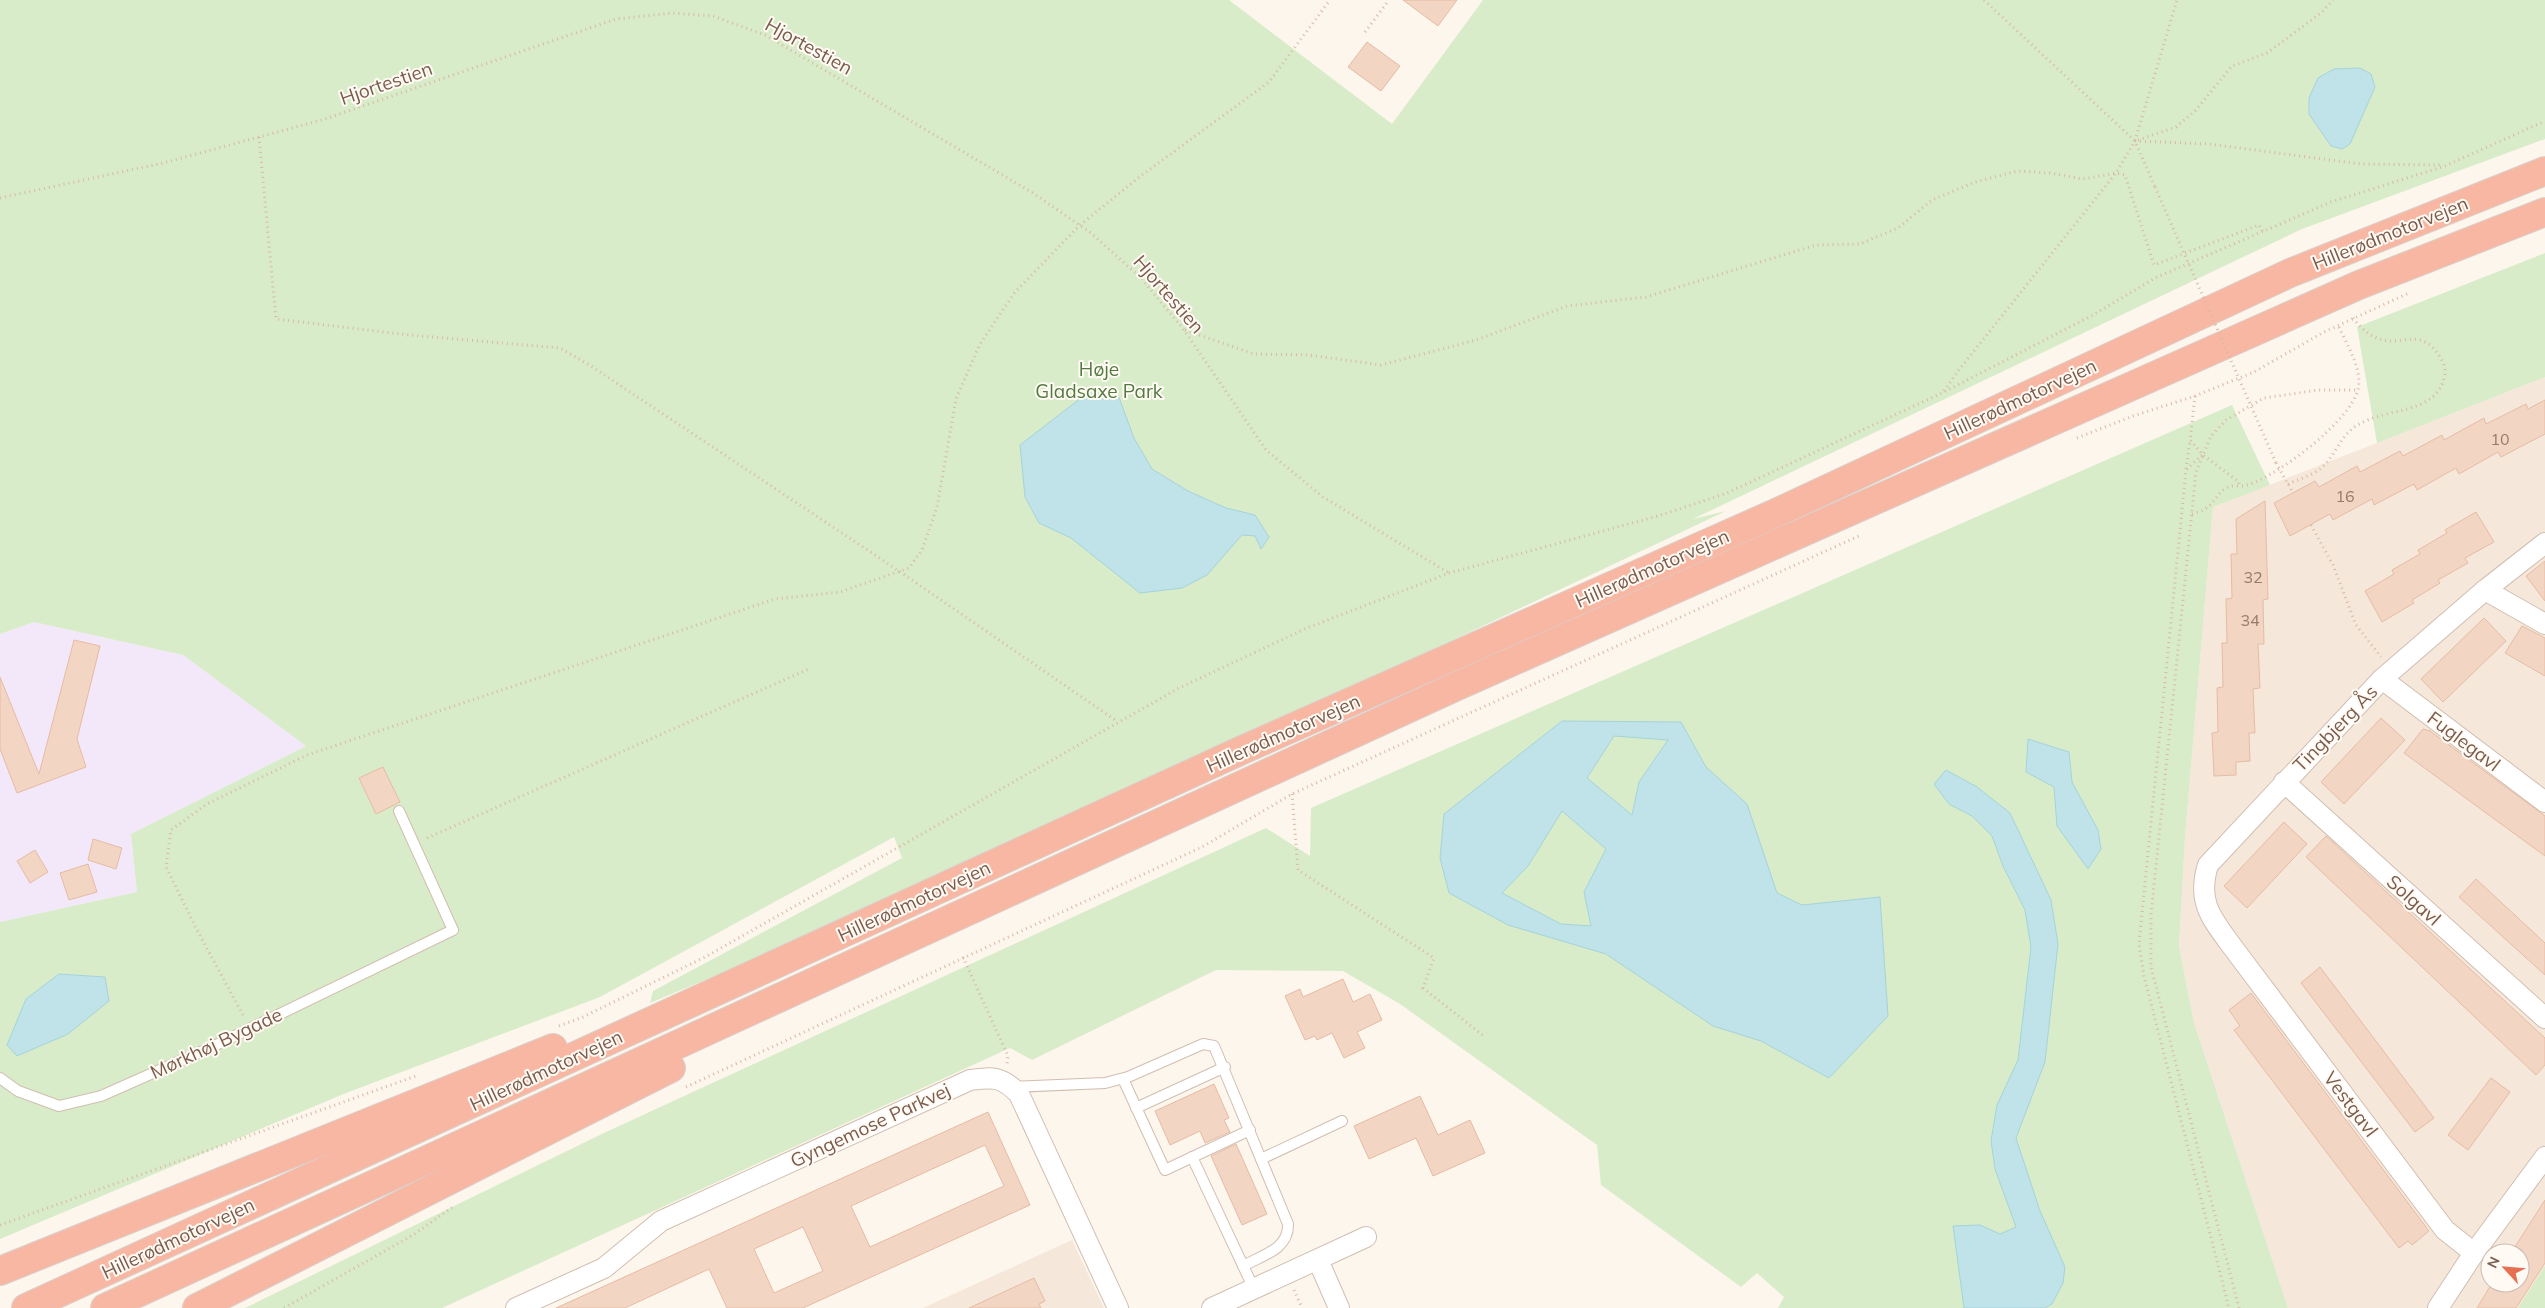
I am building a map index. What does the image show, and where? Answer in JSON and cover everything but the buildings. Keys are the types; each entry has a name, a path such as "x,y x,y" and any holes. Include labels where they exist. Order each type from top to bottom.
{"highway":[{"name":"Hillerødmotorvejen","path":"26,1308 1240,751 1778,512 2290,273 2545,171"},
{"name":"Hillerødmotorvejen","path":"105,1308 1457,686 2350,289 2545,212"},
{"path":"197,1308 661,1073 986,903"},
{"path":"0,1271 452,1087 555,1047 742,980"}],"street":[{"name":"Tingbjerg Ås","path":"2234,949 2210,916 2204,899 2203,882 2208,865 2284,782 2388,675 2485,590 2545,543"},
{"path":"2485,590 2545,624"},
{"name":"Fuglegavl","path":"2388,675 2545,802"},
{"name":"Solgavl","path":"2284,782 2545,1018"},
{"name":"Vestgavl","path":"2234,949 2446,1230 2474,1253"},
{"name":"Gyngemose Parkvej","path":"516,1308 604,1268 661,1221 970,1080 990,1078 1010,1085"},
{"path":"1010,1085 1019,1094 1118,1308"},
{"path":"2438,1308 2474,1253 2545,1157"},
{"path":"1212,1308 1366,1237"},
{"path":"1318,1260 1339,1308"}],"lane":[{"path":"399,811 415,843"},
{"name":"Mørkhøj Bygade","path":"0,1078 18,1091 59,1106 101,1096 250,1028 453,930 415,843"},
{"path":"1010,1085 1099,1084 1123,1079 1207,1044 1217,1049 1288,1224 1288,1236 1283,1244 1243,1266"},
{"path":"1136,1108 1224,1068"},
{"path":"1123,1079 1165,1170 1250,1130"},
{"path":"1261,1158 1342,1121"},
{"path":"1192,1157 1254,1289"}],"path":[{"path":"250,1028 196,930 166,867 171,830 207,804 307,756 775,600 840,592 908,568 922,550 937,507 956,400 980,344 1015,292 1080,225 1142,175 1269,82 1330,0"},
{"path":"1365,32 1388,0"},
{"path":"1984,0 2135,141 2276,463 2293,493"},
{"path":"1944,392 1958,371 2116,173 2135,141 2177,0"},
{"path":"2135,141 2176,127 2195,112 2232,66 2267,53 2321,13 2333,0"},
{"name":"Hjortestien","path":"0,198 163,164 322,120 616,18 672,13 713,16 765,35 1033,193 1080,225 1141,278 1184,330 1266,450 1323,497 1449,573"},
{"path":"554,1027 583,1018 707,956 1179,688 1307,628 1449,573 1658,516 1727,493 1944,392 2093,315 2155,278 2331,202 2445,166 2545,121"},
{"path":"259,137 276,319 408,335 560,348 591,366 899,571 1118,722"},
{"path":"2135,141 2209,144 2361,164 2445,166"},
{"path":"1184,330 1254,354 1309,355 1381,365 1476,340 1567,306 1646,297 1816,245 1860,244 1898,228 1932,200 1975,182 2017,171 2050,173 2083,180 2116,173 2125,175 2154,265 2259,225 2263,232"},
{"path":"2074,440 2133,416 2195,396 2254,372 2338,325 2415,290"},
{"path":"2288,484 2319,470 2340,441 2355,427 2384,414 2411,408 2432,400 2443,386 2446,369 2439,354 2429,344 2410,337 2393,341 2372,337 2352,318"},
{"path":"2192,515 2208,507 2217,495 2228,487 2238,486 2272,474 2307,451 2348,407 2358,390 2358,376 2355,363 2338,325"},
{"path":"2239,1308 2151,967 2151,915 2196,472 2211,436 2226,420 2264,398 2320,390 2358,390"},
{"path":"2195,396 2139,944 2144,976 2228,1308"},
{"path":"2190,440 2203,455 2239,482 2238,486"},
{"path":"2186,470 2203,455"},
{"path":"2311,525 2333,565 2356,625 2388,675"},
{"path":"678,1091 1202,846 1292,794 1870,531"},
{"path":"415,843 811,668"},
{"path":"1292,794 1298,870 1434,958 1423,988 1486,1037"},
{"path":"963,957 1008,1056 1010,1085"},
{"path":"0,1225 423,1073"},
{"path":"284,1308 413,1236 460,1202"}],"shaded area":[{"path":"2545,377 2545,1308 2288,1308 2194,1023 2179,946 2185,838 2213,507"},
{"path":"34,622 183,655 306,746 131,834 137,892 0,922 0,634"},
{"path":"1072,1240 1104,1308 923,1308"}],"green space":[{"name":"Høje Gladsaxe Park","path":"0,0 1229,0 1392,124 1483,0 2545,0 2545,139 2302,229 1693,519 1726,511 1097,808 887,904 650,1003 653,991 902,858 894,837 600,997 346,1093 0,1239 0,922 137,892 131,834 306,746 183,655 34,622 0,634","holes":["59,974 105,977 26,999"]},
{"path":"2545,253 2545,377 2377,443 2357,327"},
{"path":"2232,405 2270,485 2213,507 2185,838 2179,946 2194,1023 2288,1308 1778,1308 1784,1297 1757,1273 1741,1287 1601,1185 1597,1145 1400,1004 1343,971 1216,970 1032,1060 1010,1048 442,1308 245,1308 606,1132 1266,828 1310,856 1311,808"},
{"path":"2545,1266 2545,1308 2518,1308 2528,1293 2530,1293 2530,1289"}],"water":[{"path":"2360,68 2371,74 2375,87 2350,144 2342,149 2331,146 2309,114 2309,98 2318,78 2334,69"},
{"path":"1090,391 1118,395 1134,438 1152,469 1188,491 1226,508 1255,515 1269,537 1261,549 1255,536 1242,535 1207,575 1182,588 1140,593 1071,538 1039,523 1025,497 1020,445"},
{"path":"1562,721 1681,722 1706,767 1747,804 1777,893 1802,905 1880,897 1888,1016 1829,1078 1761,1041 1713,1026 1606,954 1508,925 1449,893 1440,858 1444,814","holes":["1614,736 1668,740 1639,782 1632,815 1587,778","1562,811 1606,849 1584,892 1591,926 1561,924 1502,893 1528,866"]},
{"path":"2028,739 2069,752 2072,782 2098,830 2101,849 2088,869 2057,826 2054,787 2026,772"},
{"path":"1946,770 1977,787 2010,813 2051,900 2058,944 2045,1062 2016,1138 2040,1211 2065,1267 2063,1283 2052,1304 2045,1308 1964,1308 1953,1226 1980,1225 2000,1234 2016,1227 1995,1169 1991,1141 1997,1105 2018,1060 2031,947 2025,910 2003,866 1992,836 1972,816 1949,804 1934,784"},
{"path":"59,974 105,977 109,1001 68,1034 17,1056 7,1045 26,999"}]}
